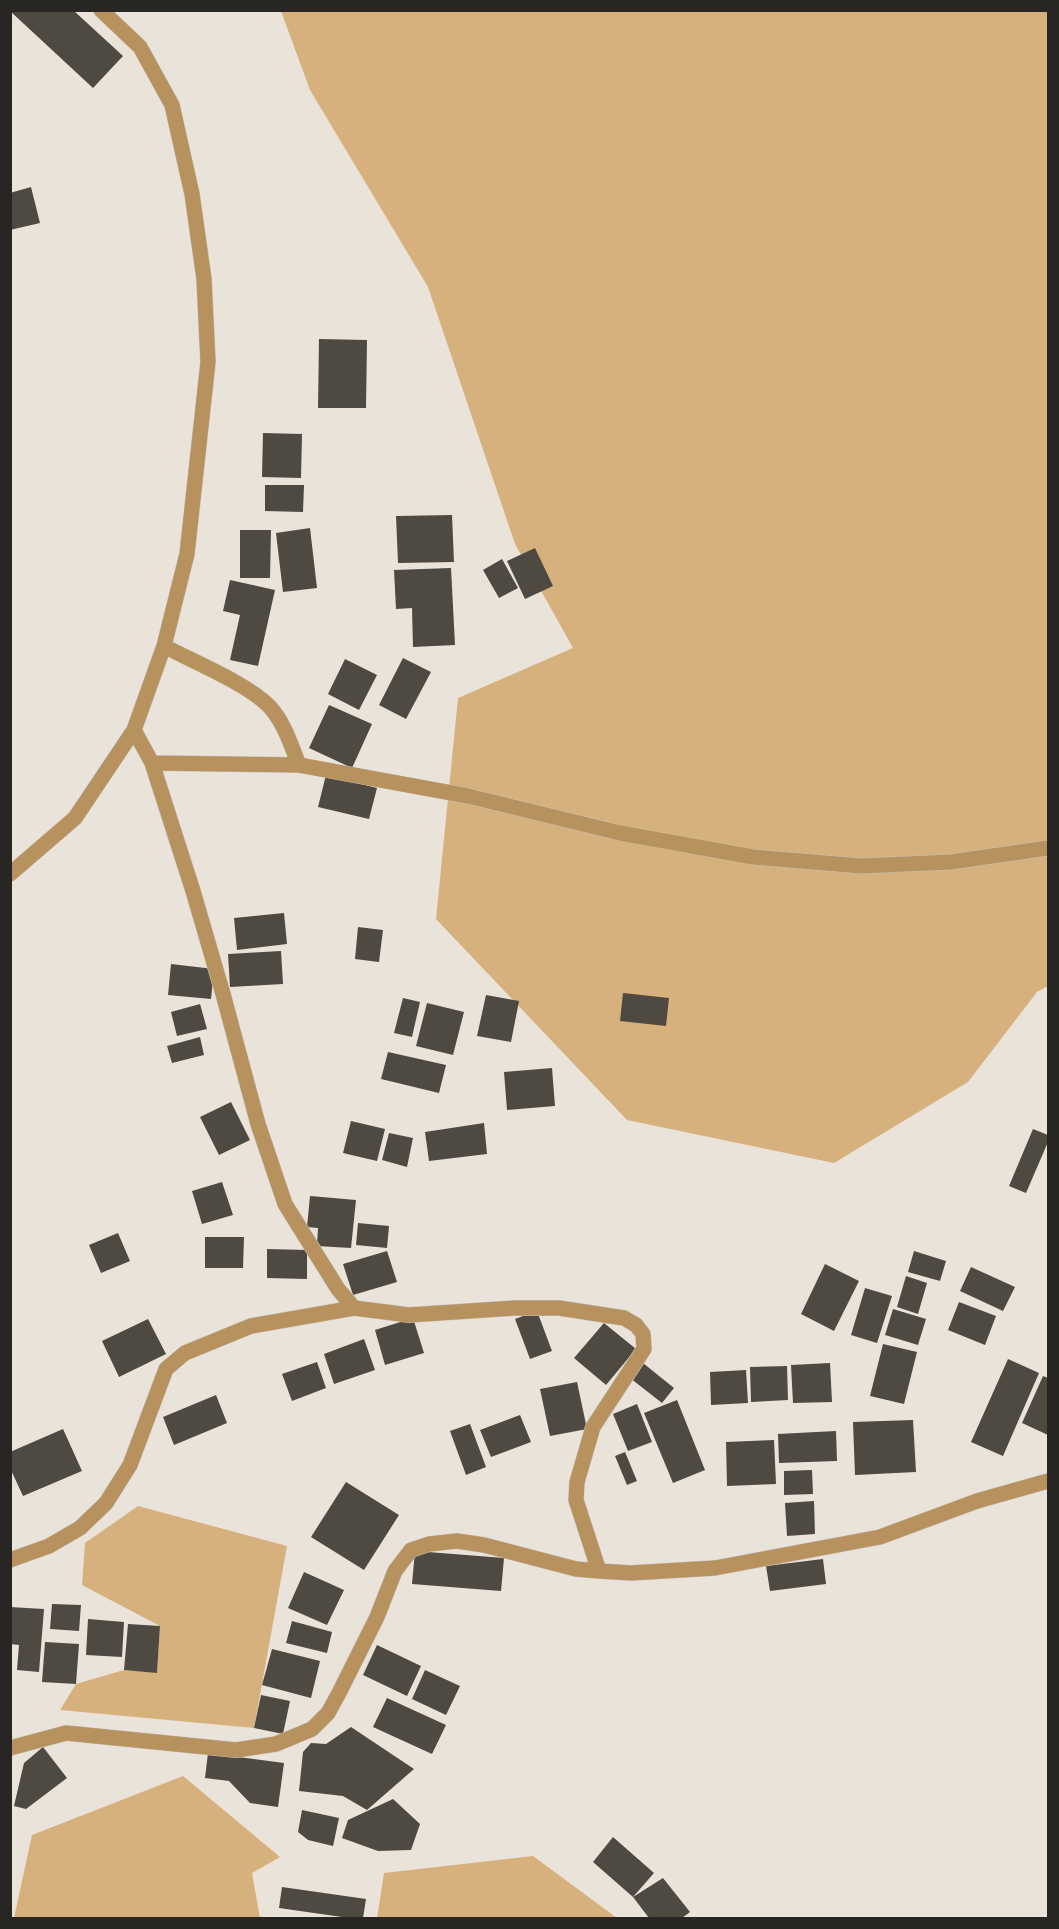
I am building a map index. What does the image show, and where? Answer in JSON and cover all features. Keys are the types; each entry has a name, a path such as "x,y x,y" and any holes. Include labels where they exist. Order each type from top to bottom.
{"street":[{"path":"10,874 75,818 134,729 164,646 187,554 208,362 204,279 192,194 172,105 140,47 101,10"},
{"path":"164,646 251,691 270,707 283,727 299,765"},
{"path":"134,729 152,763 207,938 258,1124 285,1204 338,1289 354,1308"},
{"path":"152,763 299,765 468,796 620,833 753,857 873,865 951,862 1048,848"},
{"path":"10,1560 49,1546 80,1528 106,1503 130,1465 166,1369 185,1353 251,1326 354,1308 410,1315 515,1308 559,1308 624,1318 636,1325 643,1334 644,1349 593,1427 577,1482 576,1500 599,1571"},
{"path":"11,1746 66,1733 237,1750 276,1744 312,1729 328,1713 339,1694 377,1617 395,1572 411,1550 429,1544 457,1541 484,1545 576,1569 599,1571 631,1573 715,1568 880,1537 977,1502 1048,1481"}],"shaded area":[{"path":"281,11 1048,11 1048,986 1037,992 968,1082 834,1163 627,1120 436,919 458,698 573,648 515,544 428,287 310,90"},
{"path":"138,1506 287,1546 254,1728 60,1710 76,1684 124,1670 157,1672 160,1626 82,1585 85,1543"},
{"path":"183,1776 280,1857 252,1873 260,1918 14,1918 32,1835"},
{"path":"533,1856 617,1918 377,1918 384,1873"}],"building":[{"path":"73,10 123,56 93,88 10,11"},
{"path":"31,187 40,223 10,230 10,193"},
{"path":"319,339 367,340 366,408 318,408"},
{"path":"263,433 302,434 301,478 262,477"},
{"path":"265,485 304,485 303,512 265,511"},
{"path":"452,515 454,562 398,563 396,516"},
{"path":"310,528 317,588 283,592 276,533"},
{"path":"240,530 271,530 270,578 240,578"},
{"path":"535,548 553,586 525,599 507,561"},
{"path":"502,559 518,588 499,598 483,570"},
{"path":"451,568 455,645 413,647 412,608 396,609 394,570"},
{"path":"230,580 275,590 258,666 230,660 240,615 223,611"},
{"path":"403,658 431,672 406,719 379,705"},
{"path":"345,659 377,675 359,710 328,694"},
{"path":"329,705 372,724 352,768 309,748"},
{"path":"326,775 377,788 369,819 318,807"},
{"path":"284,913 287,944 237,950 234,918"},
{"path":"358,927 383,930 379,962 355,959"},
{"path":"281,951 283,984 230,987 228,954"},
{"path":"171,964 214,969 211,999 168,995"},
{"path":"623,993 669,998 666,1026 620,1021"},
{"path":"486,995 519,1001 511,1042 477,1036"},
{"path":"403,998 420,1002 412,1037 394,1033"},
{"path":"427,1003 464,1012 453,1055 416,1046"},
{"path":"200,1004 207,1029 177,1036 171,1012"},
{"path":"200,1037 204,1055 172,1063 167,1046"},
{"path":"388,1052 446,1065 439,1093 381,1079"},
{"path":"552,1068 555,1106 507,1110 504,1072"},
{"path":"231,1102 250,1140 219,1155 200,1117"},
{"path":"351,1121 385,1129 377,1161 343,1153"},
{"path":"484,1123 487,1154 429,1161 425,1132"},
{"path":"1033,1129 1048,1135 1048,1142 1026,1193 1009,1186"},
{"path":"389,1133 413,1138 407,1167 382,1160"},
{"path":"222,1182 233,1215 202,1224 192,1191"},
{"path":"310,1196 356,1200 351,1248 317,1246 318,1228 307,1227"},
{"path":"358,1223 389,1226 387,1248 356,1245"},
{"path":"118,1233 130,1261 101,1273 89,1245"},
{"path":"205,1237 244,1237 243,1268 205,1268"},
{"path":"267,1249 307,1250 307,1279 267,1278"},
{"path":"387,1251 397,1282 353,1295 343,1264"},
{"path":"914,1251 946,1261 940,1281 908,1272"},
{"path":"825,1264 859,1281 834,1331 801,1314"},
{"path":"971,1267 1015,1287 1003,1311 960,1291"},
{"path":"906,1276 927,1283 918,1314 897,1307"},
{"path":"865,1288 892,1296 877,1343 851,1335"},
{"path":"959,1302 996,1316 985,1345 948,1330"},
{"path":"893,1309 926,1319 918,1345 885,1335"},
{"path":"537,1311 552,1351 530,1359 515,1319"},
{"path":"413,1318 424,1353 385,1365 375,1330"},
{"path":"148,1319 166,1354 119,1377 102,1341"},
{"path":"604,1323 636,1349 606,1385 574,1358"},
{"path":"364,1339 375,1370 334,1384 324,1354"},
{"path":"883,1344 917,1352 904,1404 870,1396"},
{"path":"1008,1359 1039,1373 1003,1456 971,1442"},
{"path":"317,1362 326,1388 292,1401 282,1374"},
{"path":"643,1363 674,1388 662,1403 630,1378"},
{"path":"830,1363 832,1402 793,1403 791,1365"},
{"path":"787,1366 788,1400 751,1402 750,1367"},
{"path":"746,1370 748,1403 711,1405 710,1372"},
{"path":"1043,1376 1048,1378 1048,1435 1022,1423"},
{"path":"577,1382 587,1429 550,1436 540,1389"},
{"path":"216,1395 227,1423 174,1445 163,1417"},
{"path":"677,1400 705,1470 673,1483 644,1413"},
{"path":"637,1404 652,1442 628,1451 613,1414"},
{"path":"520,1415 531,1442 491,1457 480,1430"},
{"path":"913,1420 916,1472 855,1475 853,1422"},
{"path":"470,1424 486,1467 466,1475 450,1431"},
{"path":"63,1429 82,1471 23,1496 10,1468 10,1452"},
{"path":"836,1431 837,1461 779,1463 778,1434"},
{"path":"774,1440 776,1484 727,1486 726,1442"},
{"path":"625,1452 637,1481 627,1485 615,1456"},
{"path":"812,1470 813,1494 784,1495 784,1471"},
{"path":"346,1482 399,1515 364,1570 311,1537"},
{"path":"814,1501 815,1534 787,1536 785,1503"},
{"path":"415,1551 504,1558 501,1591 412,1584"},
{"path":"823,1559 826,1584 770,1591 766,1566"},
{"path":"304,1572 344,1590 327,1625 288,1608"},
{"path":"52,1604 81,1605 79,1631 50,1629"},
{"path":"10,1607 44,1609 39,1672 17,1670 19,1645 10,1644"},
{"path":"88,1619 124,1622 122,1657 86,1655"},
{"path":"292,1621 332,1632 327,1653 286,1643"},
{"path":"128,1624 160,1626 157,1673 124,1670"},
{"path":"45,1642 79,1644 76,1684 42,1682"},
{"path":"377,1645 421,1666 407,1696 363,1675"},
{"path":"272,1649 320,1661 311,1698 262,1685"},
{"path":"425,1670 460,1686 446,1715 412,1699"},
{"path":"261,1695 290,1701 283,1734 254,1728"},
{"path":"387,1698 446,1725 432,1754 373,1727"},
{"path":"351,1727 414,1769 367,1810 343,1796 299,1791 303,1752 311,1743 326,1744"},
{"path":"43,1747 67,1778 26,1809 14,1806 24,1763"},
{"path":"208,1753 284,1763 278,1807 250,1803 229,1781 205,1778"},
{"path":"393,1799 420,1824 411,1850 378,1851 342,1838 348,1820"},
{"path":"302,1810 339,1818 333,1846 308,1840 298,1832"},
{"path":"613,1837 654,1873 633,1897 593,1862"},
{"path":"663,1878 690,1912 682,1918 649,1918 633,1897"},
{"path":"282,1887 366,1899 363,1918 279,1908"}]}
